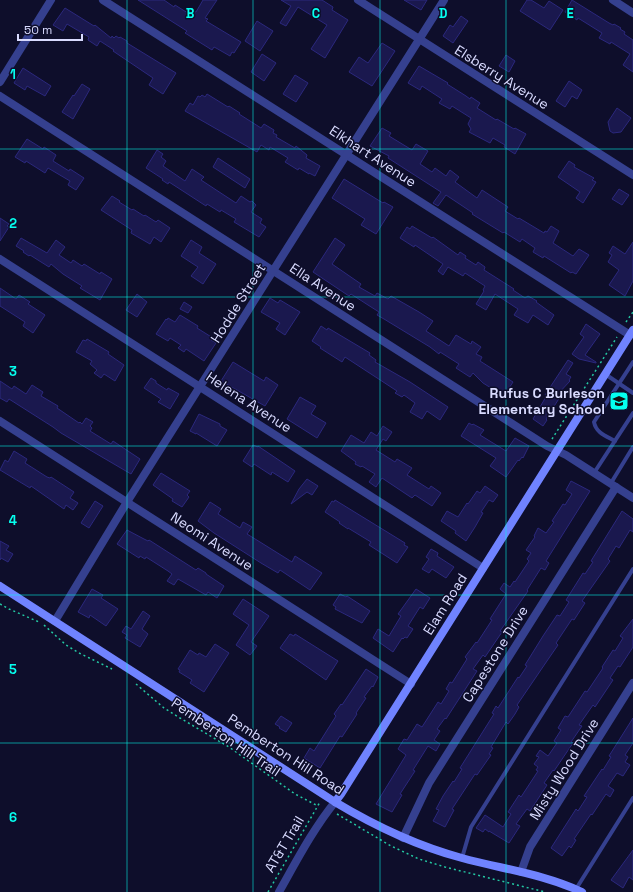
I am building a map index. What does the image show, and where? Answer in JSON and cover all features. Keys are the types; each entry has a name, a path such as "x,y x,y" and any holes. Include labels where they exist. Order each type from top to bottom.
{"street":[{"path":"0,82 51,0"},
{"name":"Elkhart Avenue","path":"103,0 631,332"},
{"name":"Elsberry Avenue","path":"358,0 633,175"},
{"name":"Hodde Street","path":"55,621 127,502 444,0"},
{"path":"613,0 633,13"},
{"name":"Ella Avenue","path":"0,96 547,446 566,455 633,498"},
{"name":"Helena Avenue","path":"0,259 484,568"},
{"name":"Elam Road","path":"279,892 306,845 329,809 341,794 411,684 631,332"},
{"name":"Neomi Avenue","path":"0,421 411,684"},
{"name":"Capestone Drive","path":"402,838 429,783 613,485"},
{"name":"Pemberton Hill Road","path":"0,586 335,802 402,838 462,858 547,878 579,890"},
{"name":"Misty Wood Drive","path":"521,872 530,847 633,683"}],"lane":[{"path":"615,441 598,432 595,428 594,422 633,362"},
{"path":"605,374 633,392"},
{"path":"594,473 633,413"},
{"path":"613,485 633,447"},
{"path":"462,858 471,827 633,570"},
{"path":"579,890 633,798"}],"path":[{"path":"625,324 633,312"},
{"path":"552,440 617,338"},
{"path":"0,604 42,624 66,645 118,672"},
{"name":"Pemberton Hill Trail","path":"135,684 174,715 229,747 295,794 318,806"},
{"path":"318,806 320,802"},
{"name":"AT&T Trail","path":"268,892 318,806"}],"building":[{"path":"138,0 164,0 174,7 175,5 191,15 193,11 196,12 203,0 217,0 205,18 208,19 206,21 241,42 234,53 232,52 230,56 214,47 212,50 185,33 187,31"},
{"path":"281,0 322,0 333,7 332,10 348,20 325,58 311,49 327,25 298,7 286,26 280,23 291,6"},
{"path":"404,0 427,0 421,10"},
{"path":"527,0 531,0 544,8 549,1 563,10 550,30 520,11"},
{"path":"572,0 609,23 621,28 620,29 625,32 624,34 633,40 633,72 623,65 630,54 611,42 610,44 599,38 602,33 565,12"},
{"path":"65,8 94,26 95,25 111,38 112,36 114,38 116,36 127,41 127,43 176,73 163,94 149,85 153,78 100,41 97,46 88,40 89,37 67,24 63,31 53,25"},
{"path":"461,16 468,21 453,43 443,36 450,25 453,27"},
{"path":"257,21 273,31 260,51 245,41"},
{"path":"382,43 395,51 372,86 349,72 359,57 368,63"},
{"path":"262,54 276,63 264,81 251,72"},
{"path":"506,55 515,61 509,72 499,66"},
{"path":"419,66 448,83 447,84 470,99 471,97 480,103 477,108 496,120 497,119 526,134 515,154 504,147 505,145 493,138 490,143 469,132 471,129 468,124 471,118 452,106 450,109 439,103 442,99 422,86 420,90 408,83"},
{"path":"23,68 51,86 45,96 27,86 25,90 14,83"},
{"path":"295,75 308,83 296,102 283,94"},
{"path":"569,81 582,90 577,99 572,96 565,107 556,101"},
{"path":"82,84 90,89 73,119 62,112"},
{"path":"207,94 228,107 229,106 261,128 264,124 274,130 273,133 277,135 276,137 295,148 296,146 307,155 306,158 320,166 315,176 299,168 298,170 285,162 288,158 270,147 269,150 261,145 257,152 185,111 190,103 193,105 198,96 200,97 202,95 205,97"},
{"path":"617,108 631,118 621,132 613,133 610,131 608,122"},
{"path":"382,128 391,133 389,136 412,150 416,144 428,151 420,164 432,172 435,168 446,176 450,170 459,177 455,182 477,198 482,190 508,207 505,211 544,233 545,231 547,232 551,226 559,231 553,243 573,256 579,249 589,255 576,274 571,273 544,256 543,258 533,252 535,248 522,239 520,242 504,232 503,233 472,214 473,213 446,195 438,206 433,203 441,192 388,158 389,156 370,146"},
{"path":"27,139 43,149 44,147 56,155 53,161 84,178 76,190 68,185 70,181 48,168 45,173 26,161 25,163 15,157"},
{"path":"157,150 163,154 161,157 166,161 163,166 185,181 192,169 204,177 201,180 236,203 241,196 250,202 252,201 256,205 251,212 262,219 260,223 266,227 259,237 234,222 236,219 221,210 220,212 207,204 206,206 169,182 168,184 146,168"},
{"path":"218,158 250,179 245,188 213,167"},
{"path":"569,161 575,165 574,167 594,178 592,180 596,182 583,203 576,198 580,192 558,177"},
{"path":"344,179 383,203 384,202 393,207 376,234 361,225 365,219 332,198"},
{"path":"619,189 629,195 622,205 612,199"},
{"path":"112,196 132,210 133,209 144,216 145,215 156,222 158,220 170,228 161,242 154,237 150,244 131,233 132,230 101,210"},
{"path":"0,218 9,224 7,226 9,227 0,241"},
{"path":"412,226 432,238 433,237 458,255 460,252 466,256 465,258 476,265 478,262 485,267 484,270 514,289 513,290 525,298 528,296 537,301 536,302 554,315 548,325 533,315 528,323 514,315 518,309 495,294 486,310 476,304 484,291 485,286 465,273 463,276 448,267 443,275 438,271 443,264 415,245 414,247 400,238 407,227 410,229"},
{"path":"21,238 47,253 56,240 65,247 59,255 71,263 73,260 82,266 84,264 100,274 101,272 112,279 100,300 80,288 82,286 63,274 51,264 49,267 23,252 24,251 16,246"},
{"path":"335,238 345,245 332,264 361,284 359,287 375,296 377,293 388,299 391,296 433,321 426,331 449,346 456,335 471,344 472,341 481,347 476,354 482,357 480,361 513,382 504,396 483,383 473,373 470,377 456,368 459,364 440,352 439,354 377,315 379,312 351,294 349,296 313,272"},
{"path":"191,240 202,247 199,253 216,264 203,284 191,276 198,267 181,256"},
{"path":"633,242 633,281 625,296 609,285 619,270 608,262 612,255 609,253 613,246 625,254"},
{"path":"0,288 16,299 19,295 30,302 28,304 45,315 33,333 23,326 25,322 0,306"},
{"path":"137,294 147,302 137,317 126,310"},
{"path":"270,298 278,303 280,300 300,312 285,335 276,329 280,323 261,312"},
{"path":"184,302 192,307 188,313 180,309"},
{"path":"180,315 198,326 197,328 213,338 211,340 216,343 204,361 186,349 184,352 178,348 181,345 170,338 168,341 156,334 166,319 167,320 168,318 175,322"},
{"path":"586,324 600,334 585,355 596,363 579,359 572,354 584,337 580,334"},
{"path":"321,326 327,330 328,328 370,353 369,355 376,360 375,362 410,382 448,407 440,420 427,411 422,419 410,412 415,403 404,395 402,397 395,393 397,391 345,357 342,362 320,348 321,347 312,341"},
{"path":"87,339 109,352 108,354 124,365 115,381 104,374 101,378 94,373 97,370 90,364 92,361 76,352 83,340 86,341"},
{"path":"568,360 573,363 566,374 571,377 569,380 570,381 557,395 560,397 543,426 533,419 547,395 545,395"},
{"path":"233,362 264,381 266,377 278,385 265,406 221,381"},
{"path":"151,378 167,390 168,388 179,394 170,409 158,402 161,399 144,388"},
{"path":"0,381 12,389 14,386 26,394 32,385 43,392 41,396 58,406 57,408 79,423 80,422 82,424 86,418 93,422 90,426 92,428 90,431 111,444 113,441 140,459 131,474 61,433 9,399 7,402 0,398"},
{"path":"300,397 316,406 311,414 326,423 317,438 287,419"},
{"path":"199,414 220,424 220,426 227,430 217,446 190,431"},
{"path":"469,423 484,430 480,435 506,451 515,438 529,446 523,458 522,457 519,461 518,460 506,477 490,466 496,458 461,436"},
{"path":"383,426 392,432 386,441 383,439 376,450 395,462 397,459 412,468 407,475 429,489 431,486 441,493 432,506 415,495 412,498 382,478 376,487 369,482 375,474 362,466 361,467 355,464 356,462 341,451 351,435 364,443 371,432 377,436"},
{"path":"253,445 258,446 295,471 288,482 272,472 271,475 254,464 252,467 243,461"},
{"path":"14,451 27,459 25,463 74,492 70,498 78,503 73,510 66,505 64,509 31,486 30,488 0,470 5,460 8,462"},
{"path":"161,473 190,491 187,495 189,497 182,507 172,501 173,499 153,485"},
{"path":"307,479 318,486 312,495 307,492 291,504 299,489"},
{"path":"571,481 590,491 546,561 549,563 545,570 541,568 527,590 528,591 500,631 502,632 485,657 483,655 473,669 477,671 446,719 445,718 437,729 440,731 434,740 440,744 436,751 428,746 413,770 415,771 400,794 402,795 392,812 376,804 406,755 398,749 404,739 407,740 417,724 422,727 438,702 441,704 449,691 446,689 450,682 452,683 467,659 465,657 476,642 477,643 492,620 490,619 506,594 500,589 504,583 510,587 529,561 527,559 531,553 526,550 535,537 534,536 538,528 546,533 554,522 552,521 563,504 565,505 572,494 566,490"},
{"path":"485,486 498,495 493,502 489,500 466,541 455,533 456,531 441,521 447,511 458,517 477,491 480,493"},
{"path":"335,500 405,543 404,545 408,547 397,563 369,545 371,542 348,529 325,512 332,501 334,502"},
{"path":"95,501 103,506 89,528 81,523"},
{"path":"210,502 221,509 218,514 240,528 243,522 252,527 247,534 292,562 295,556 322,573 310,590 280,570 278,573 261,563 198,521"},
{"path":"622,511 633,519 633,532 630,530 619,548 616,546 608,559 610,561 582,601 585,603 556,643 558,645 517,705 519,707 515,714 508,724 506,722 491,747 493,748 489,754 491,755 477,775 475,774 452,809 454,810 445,827 433,821 439,810 436,809 443,796 462,769 460,768 494,714 492,713 496,706 498,708 518,677 519,678 527,666 525,665 557,615 560,616 569,602 566,600 583,573 585,574 593,562 591,561"},
{"path":"127,530 148,541 149,540 196,570 198,568 224,586 217,598 208,592 206,595 178,579 174,585 167,581 172,574 168,571 146,557 145,559 140,556 139,558 117,544"},
{"path":"0,541 9,546 6,550 13,554 8,562 1,558 0,560"},
{"path":"431,549 438,553 437,556 454,567 446,578 432,569 429,573 422,569 429,559 426,557"},
{"path":"92,589 103,595 101,598 118,609 106,626 90,615 89,618 78,612"},
{"path":"416,589 430,598 423,609 420,607 408,626 413,629 407,638 402,638 393,652 373,638 378,629 389,636 401,616 398,614"},
{"path":"340,594 346,597 347,596 370,611 362,623 335,609 336,607 333,605"},
{"path":"243,599 269,616 251,642 257,646 250,655 236,645 249,625 233,614"},
{"path":"143,611 150,616 142,629 148,634 140,647 125,638 127,635 122,632 126,626 131,629"},
{"path":"633,619 633,647 620,667 618,666 610,678 613,680 595,707 593,705 579,725 582,726 571,742 573,743 544,783 547,785 534,805 530,811 527,809 516,824 520,826 509,843 485,829 483,832 476,828 485,815 503,827 511,814 508,812 519,795 521,797 538,771 536,770 538,767 534,764 539,757 536,756 540,750 548,756 557,743 554,741 561,730 558,728 565,716 568,717 585,691 587,692 613,650 615,651 623,638 620,636"},
{"path":"290,634 294,636 295,634 338,661 326,680 280,648"},
{"path":"215,644 229,653 204,692 190,683 192,680 179,672 180,670 178,669 190,650 198,655 199,653 206,657"},
{"path":"366,669 378,677 373,687 372,686 364,697 366,698 356,713 357,714 342,737 340,736 320,768 304,758 310,748 314,751 336,716 334,714 341,704 342,705"},
{"path":"281,716 292,723 286,732 275,724"},
{"path":"633,718 633,743 625,755 628,757 625,762 630,765 623,776 617,773 608,786 614,790 610,797 606,794 574,839 576,840 571,848 569,846 562,856 551,848 576,809 578,811 587,797 584,796 602,769 603,770 611,757 609,756"},
{"path":"633,850 633,880 629,877 623,888 611,880"}],"place":[{"name":"Rufus C Burleson Elementary School","path":"619,401"}]}
